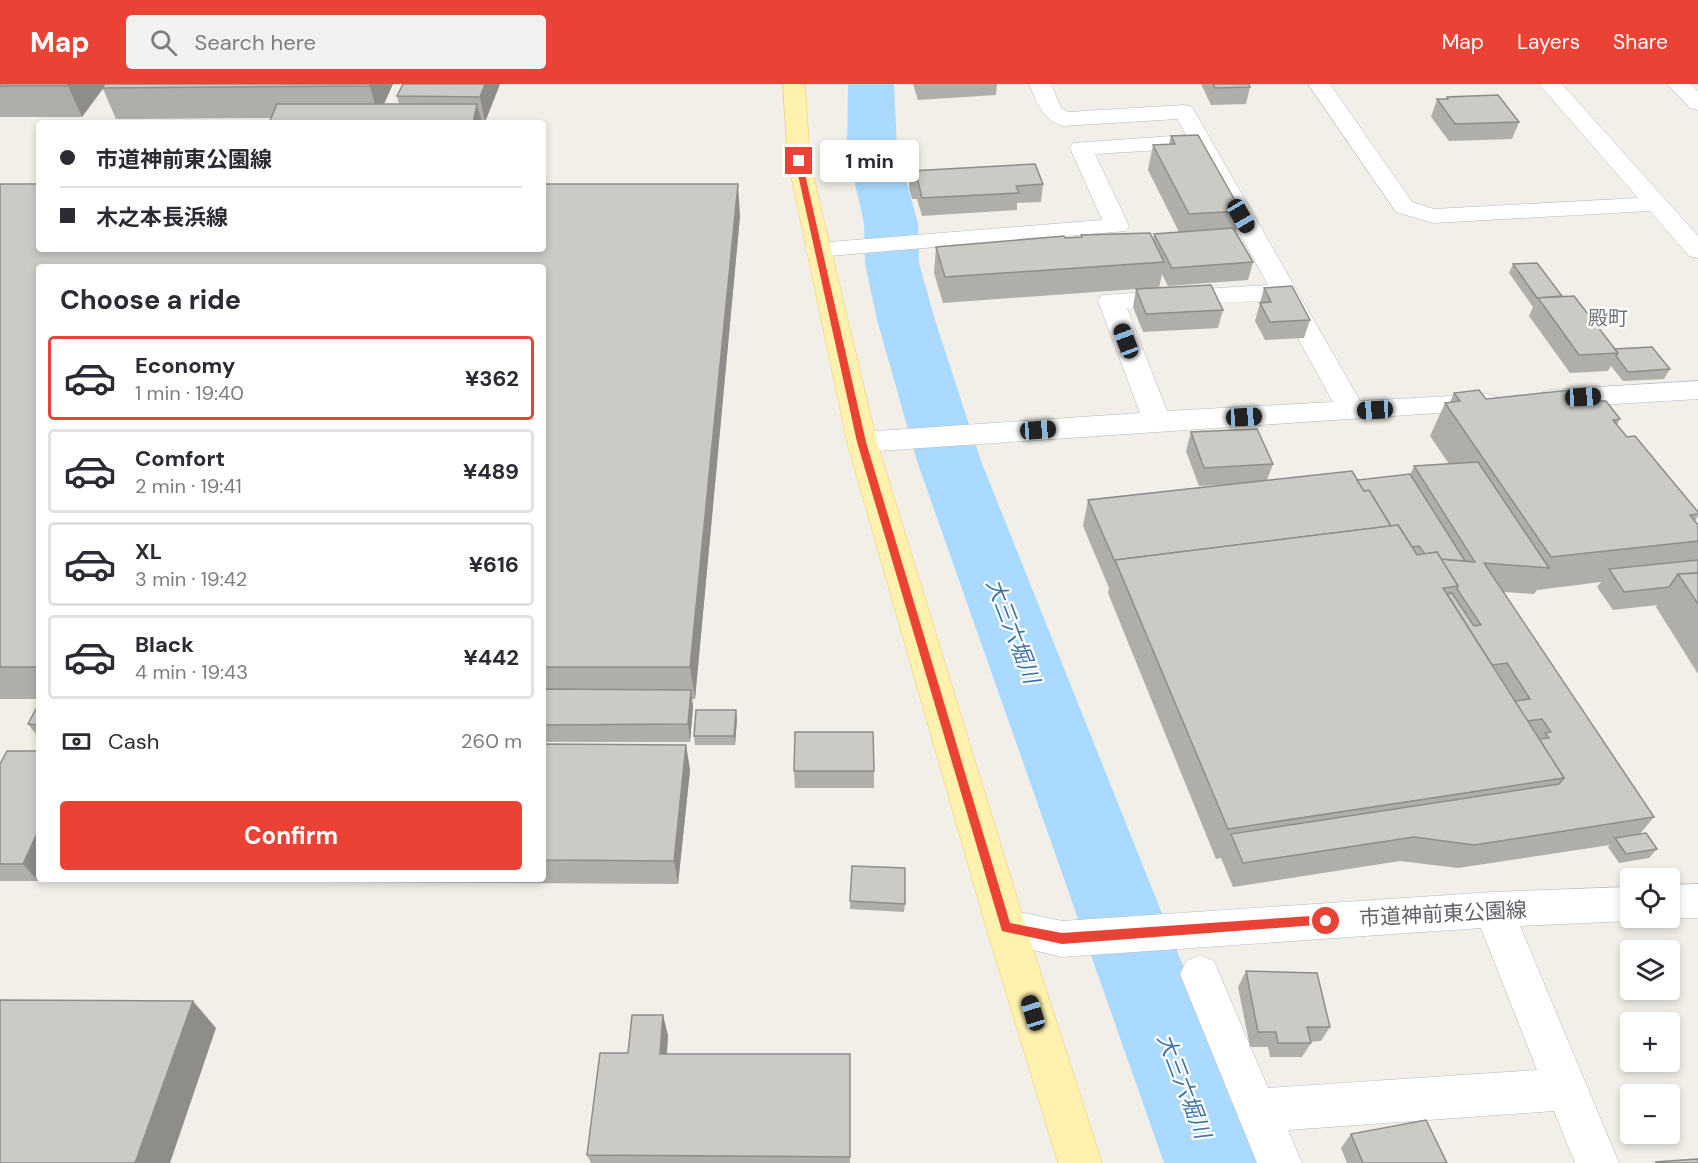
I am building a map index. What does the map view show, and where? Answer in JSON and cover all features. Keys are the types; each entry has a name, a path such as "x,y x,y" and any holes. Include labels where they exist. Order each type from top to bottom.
{"main road":[{"path":"794,84 799,161 817,250 862,442 1006,927 1080,1163"}],"street":[{"path":"1040,84 1053,111 1063,119 1184,112 1352,411"},
{"path":"1319,84 1404,207 1433,216 1654,204"},
{"path":"1550,84 1698,251"},
{"path":"1678,84 1698,103"},
{"path":"817,250 1117,226 1081,148 1199,141"},
{"path":"1157,421 1111,301 1284,292"},
{"path":"862,442 1157,421 1698,390"},
{"path":"1680,902 1698,901"},
{"name":"市道神前東公園線","path":"1006,927 1062,939 1493,910 1620,904"},
{"path":"1493,910 1564,1089 1597,1163"},
{"path":"1200,974 1256,1111 1280,1163"},
{"path":"1256,1111 1564,1089"}],"building":[{"path":"0,84 69,84 68,86 0,86"},
{"path":"105,84 370,84 370,86 102,88"},
{"path":"403,84 485,84 480,97 397,96"},
{"path":"1213,84 1249,84 1250,87 1215,88"},
{"path":"1498,95 1519,122 1455,124 1437,99 1448,99 1447,97"},
{"path":"277,104 477,104 474,120 270,120"},
{"path":"1198,135 1241,211 1189,214 1153,145 1175,144 1171,136"},
{"path":"1035,164 1043,184 1016,186 1019,193 922,198 918,181 913,182 910,171"},
{"path":"0,184 36,184 36,252 546,252 546,184 738,184 690,667 546,667 546,264 36,264 36,667 0,667"},
{"path":"1233,228 1253,262 1172,268 1154,234"},
{"path":"1150,233 1164,262 945,277 936,247 1064,236 1065,238 1082,237 1081,235"},
{"path":"1537,263 1562,296 1537,298 1513,264"},
{"path":"1211,285 1223,310 1146,314 1136,289"},
{"path":"1292,286 1310,320 1270,322 1260,303 1271,302 1264,288"},
{"path":"1574,296 1618,353 1579,355 1538,298"},
{"path":"1652,347 1670,369 1628,372 1616,356 1618,353 1615,349"},
{"path":"1588,388 1598,401 1606,401 1620,419 1613,420 1627,437 1635,436 1698,512 1698,514 1690,515 1698,525 1698,541 1551,557 1445,403 1460,401 1454,393 1479,390 1486,399"},
{"path":"1257,429 1273,464 1204,468 1191,432"},
{"path":"1478,462 1549,568 1484,563 1654,817 1474,845 1414,837 1243,863 1231,834 1559,784 1564,778 1539,739 1549,738 1545,733 1551,732 1542,719 1527,721 1515,701 1530,699 1507,663 1492,665 1447,594 1452,593 1474,626 1481,625 1457,589 1458,586 1441,559 1475,562 1414,466"},
{"path":"1352,471 1364,491 1369,490 1391,526 1115,560 1115,562 1088,500"},
{"path":"1410,474 1465,561 1441,559 1437,552 1425,554 1419,546 1412,547 1398,525 1391,526 1369,490 1364,491 1357,480"},
{"path":"1398,525 1417,555 1437,552 1458,586 1443,588 1564,778 1228,829 1115,560"},
{"path":"1698,560 1698,573 1678,574 1669,587 1624,592 1609,569"},
{"path":"1698,573 1698,604 1678,574"},
{"path":"546,689 691,690 688,724 546,725"},
{"path":"36,709 36,725 28,724"},
{"path":"696,710 736,710 734,736 694,736"},
{"path":"795,732 873,732 874,771 794,771"},
{"path":"546,744 686,745 674,861 546,860"},
{"path":"7,751 36,751 36,836 23,864 0,864 0,764"},
{"path":"1646,833 1657,849 1626,854 1615,838"},
{"path":"852,866 905,868 905,904 850,901"},
{"path":"1246,971 1317,973 1330,1027 1307,1027 1311,1043 1278,1043 1276,1032 1258,1032"},
{"path":"0,1000 193,1001 135,1163 0,1163"},
{"path":"632,1015 663,1015 660,1054 850,1054 850,1157 587,1155 600,1053 628,1053"},
{"path":"1426,1120 1447,1163 1363,1163 1351,1134"},
{"path":"1698,1159 1698,1163 1656,1162"}],"waterway":[{"name":"大三六堀川","path":"871,84 872,149 891,223 892,263 906,320 949,461 1213,1163"}],"district":[{"name":"殿町","path":"1608,318"}],"route":[{"path":"799,161 817,250 862,442 1006,927 1062,939 1326,921"}]}
